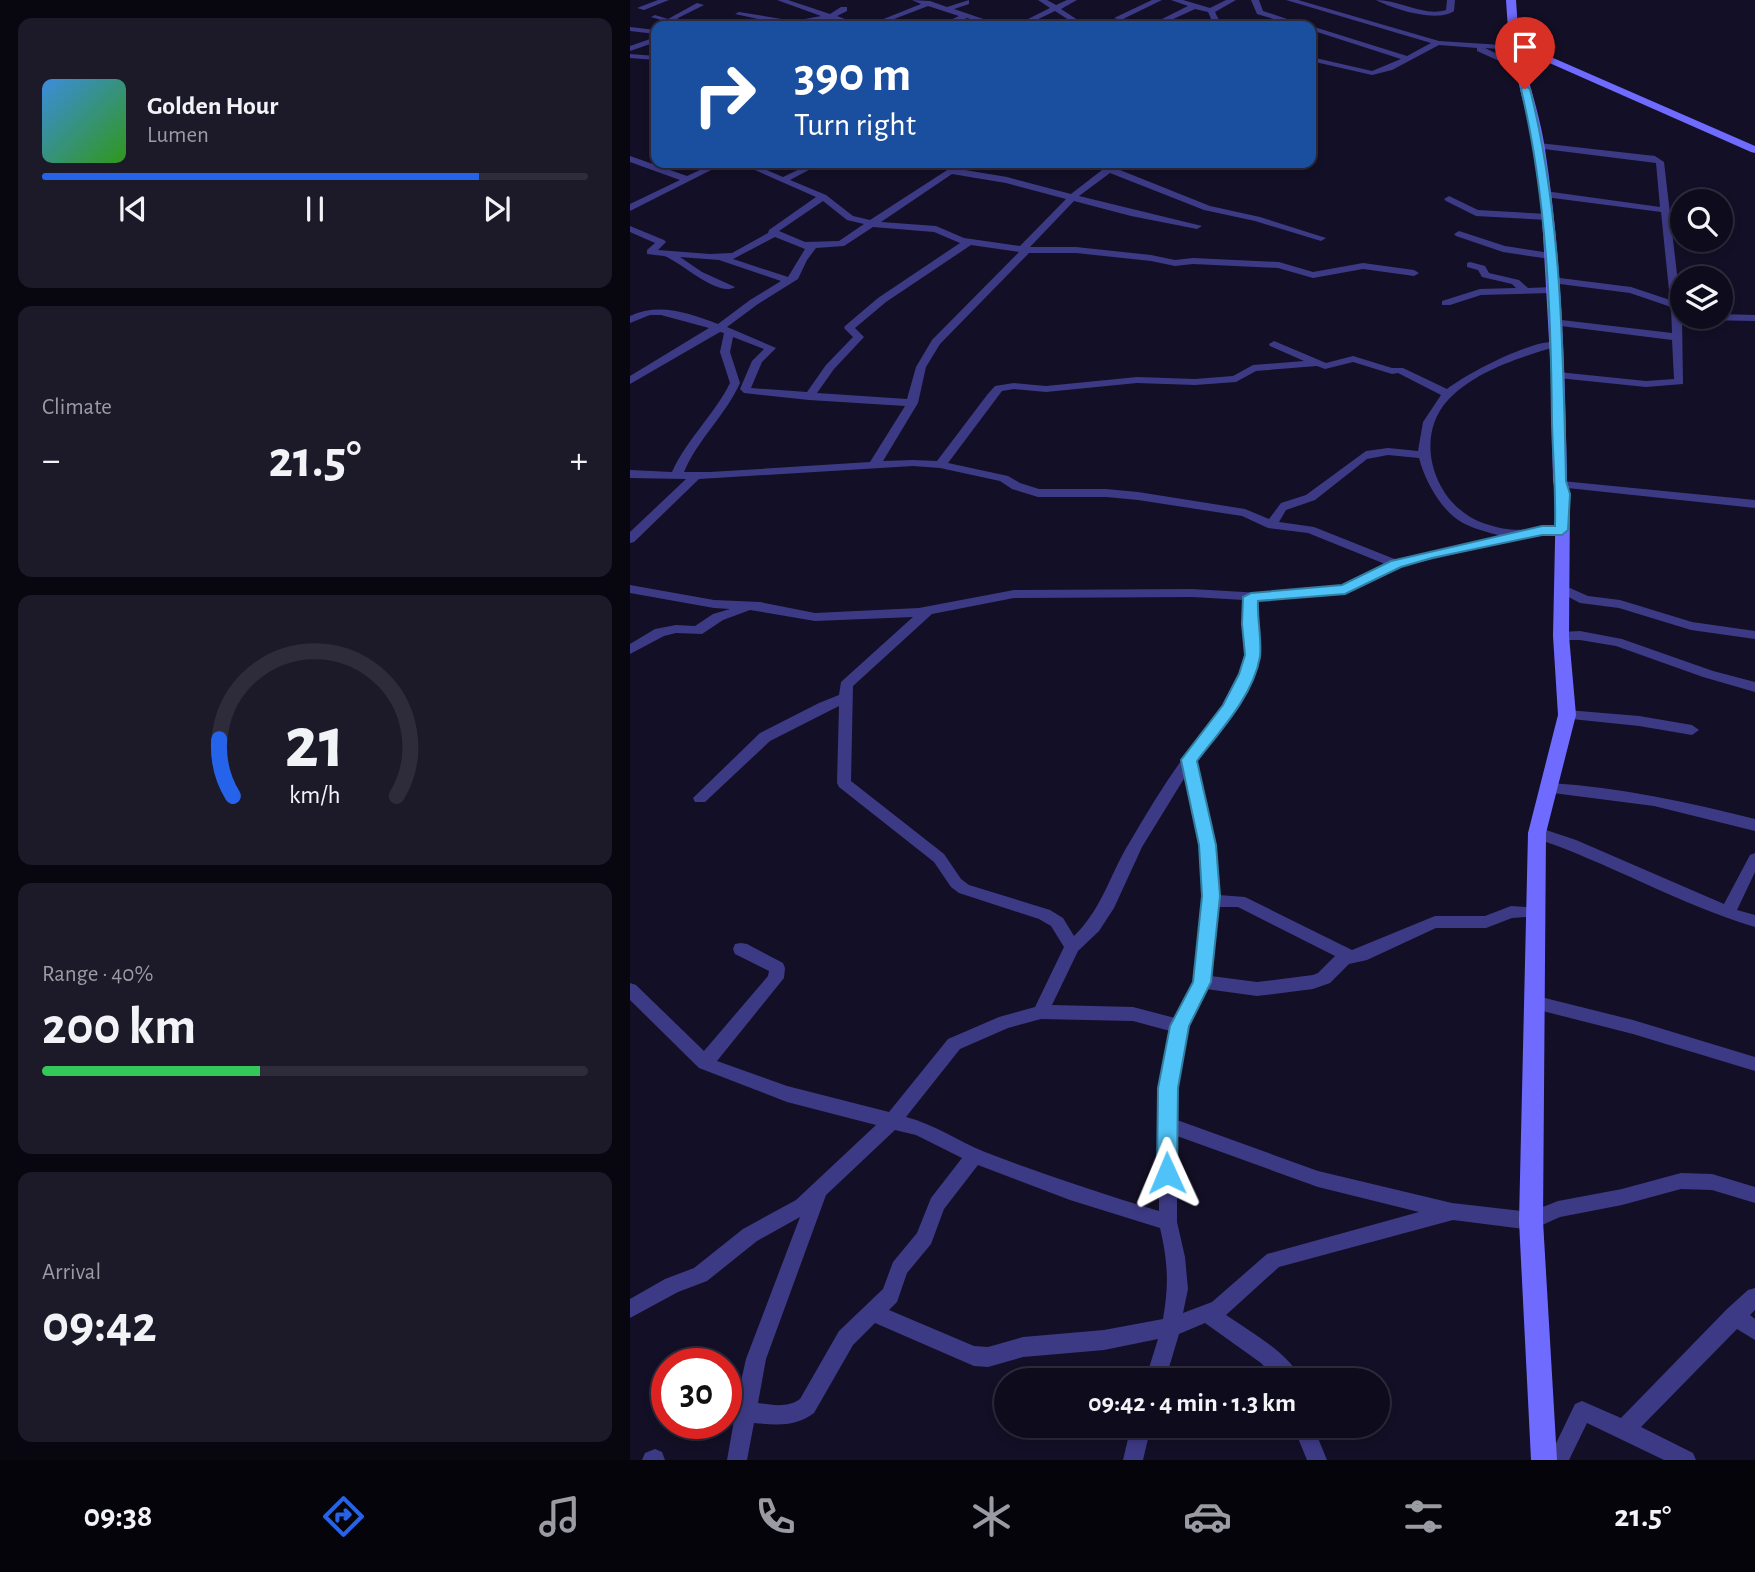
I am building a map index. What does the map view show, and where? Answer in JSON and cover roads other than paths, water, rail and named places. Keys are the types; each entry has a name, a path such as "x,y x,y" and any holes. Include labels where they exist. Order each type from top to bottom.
{"street":[{"path":"640,8 665,0"},
{"path":"781,0 846,21"},
{"path":"916,0 982,21"},
{"path":"883,21 938,0"},
{"path":"1042,0 1076,21"},
{"path":"1029,21 1073,0"},
{"path":"1118,18 1158,0"},
{"path":"1175,0 1211,11 1232,0"},
{"path":"1255,0 1260,12 1288,21"},
{"path":"1290,0 1438,43 1514,46 1755,150"},
{"path":"1380,0 1436,15 1450,11 1451,0"},
{"path":"1511,0 1514,46 1539,146 1548,217 1562,485 1561,636 1567,715 1537,833 1539,851 1534,912 1531,1221 1544,1460"},
{"path":"946,10 966,2"},
{"path":"811,10 818,3"},
{"path":"672,21 677,15 688,13 700,5"},
{"path":"887,5 911,10"},
{"path":"1163,21 1195,6"},
{"path":"810,21 831,16 844,9"},
{"path":"1211,11 1216,21"},
{"path":"739,14 774,21"},
{"path":"954,21 965,16"},
{"path":"1337,21 1346,16"},
{"path":"655,17 665,21"},
{"path":"1316,31 1328,26"},
{"path":"630,29 651,31"},
{"path":"1316,33 1406,58"},
{"path":"630,49 651,41"},
{"path":"1316,60 1371,73 1438,43"},
{"path":"1472,46 1520,67"},
{"path":"630,56 651,58"},
{"path":"1539,146 1658,160 1672,266"},
{"path":"630,159 651,166"},
{"path":"655,168 686,179"},
{"path":"630,208 710,168"},
{"path":"755,168 823,197 843,215 873,224 936,229 969,242 1024,250 1076,250 1175,263 1193,261 1279,265 1314,275 1363,266 1414,273"},
{"path":"783,180 808,168"},
{"path":"804,245 841,244 956,168"},
{"path":"874,466 912,403 921,367 936,342 1073,197 1109,168"},
{"path":"1117,168 1207,208 1321,238"},
{"path":"952,171 997,178 1131,213 1196,226"},
{"path":"1545,194 1665,211"},
{"path":"630,229 661,242 650,252 717,257 739,254 773,234 823,197"},
{"path":"630,199 641,202"},
{"path":"1449,199 1476,213 1548,217"},
{"path":"630,381 721,330 754,302 789,281 799,271 802,259 810,250 804,245 773,234"},
{"path":"1459,234 1503,249 1550,256"},
{"path":"809,397 830,367 859,337 849,328 882,300 969,242"},
{"path":"679,244 789,281"},
{"path":"667,254 699,274 730,287"},
{"path":"1470,265 1482,268 1485,275 1516,282 1525,289"},
{"path":"1446,303 1480,292 1552,285 1631,290 1670,308"},
{"path":"630,320 649,312 660,312 772,349 758,361 745,390 912,403"},
{"path":"1733,318 1755,318"},
{"path":"1553,322 1677,337"},
{"path":"1558,375 1654,384 1679,382 1677,329"},
{"path":"676,476 697,436 725,406 735,383 724,351 721,330"},
{"path":"1275,344 1328,366 1357,359 1392,371 1403,371 1448,394"},
{"path":"1519,535 1468,522 1453,511 1437,485 1424,455 1430,419 1448,394 1472,378 1554,344"},
{"path":"940,465 959,445 968,426 999,388 1014,386 1046,389 1137,380 1195,382 1236,379 1253,368 1320,363"},
{"path":"1272,524 1277,512 1288,502 1306,500 1357,462 1361,456 1373,452 1424,455"},
{"path":"630,474 696,476 913,463 940,465 1004,478 1016,486 1038,493 1106,493 1179,501 1245,513 1272,524 1310,530 1396,564"},
{"path":"630,539 696,476"},
{"path":"1562,485 1755,504"},
{"path":"630,589 714,604 760,606 815,617 928,610 1014,594 1192,593 1251,597 1345,590 1396,564 1542,530 1562,530"},
{"path":"1563,589 1585,600 1620,604 1690,626 1755,635"},
{"path":"1041,1012 1072,947 1093,927 1108,904 1135,845 1189,760 1229,708 1253,655 1249,624 1251,597"},
{"path":"630,650 660,632 676,629 698,631 718,617 760,606"},
{"path":"928,610 846,685 844,783 939,858 956,883 964,889 1044,914 1057,922 1072,947"},
{"path":"1561,636 1581,634 1609,641 1674,659 1709,674 1755,687"},
{"path":"700,798 765,737 846,698"},
{"path":"1567,715 1639,721 1692,730"},
{"path":"1159,1368 1171,1327 1178,1289 1168,1222 1168,1088 1180,1026 1202,982 1211,901 1207,845 1189,760"},
{"path":"1550,788 1585,789 1657,801 1755,825"},
{"path":"1537,833 1604,858 1728,914 1755,921"},
{"path":"1728,914 1755,859"},
{"path":"1211,901 1240,901 1351,957"},
{"path":"1202,982 1257,989 1313,982 1324,978 1344,958 1435,922 1486,922 1511,912 1534,912"},
{"path":"705,1063 776,978 777,968 741,949"},
{"path":"630,990 705,1063 788,1094 894,1119 919,1128 975,1156 1070,1192 1168,1222"},
{"path":"1533,1002 1645,1030 1755,1064"},
{"path":"630,1309 672,1285 699,1275 750,1235 802,1206 894,1119 954,1044 1005,1022 1041,1012 1133,1014 1180,1026"},
{"path":"1166,1124 1318,1178 1453,1211 1531,1221 1558,1209 1622,1197 1681,1181 1712,1182 1755,1195"},
{"path":"744,1412 790,1415 801,1412 846,1338 890,1296 900,1268 925,1238 937,1204 975,1156"},
{"path":"737,1460 756,1359 818,1192"},
{"path":"874,1313 974,1356 988,1357 1023,1347 1104,1340 1171,1327 1208,1314 1218,1309 1274,1260 1453,1211"},
{"path":"1624,1430 1755,1297"},
{"path":"1208,1314 1268,1356 1280,1368"},
{"path":"1734,1316 1755,1330"},
{"path":"1558,1460 1582,1411 1686,1460"},
{"path":"1133,1460 1138,1438"},
{"path":"1308,1438 1317,1460"}]}
